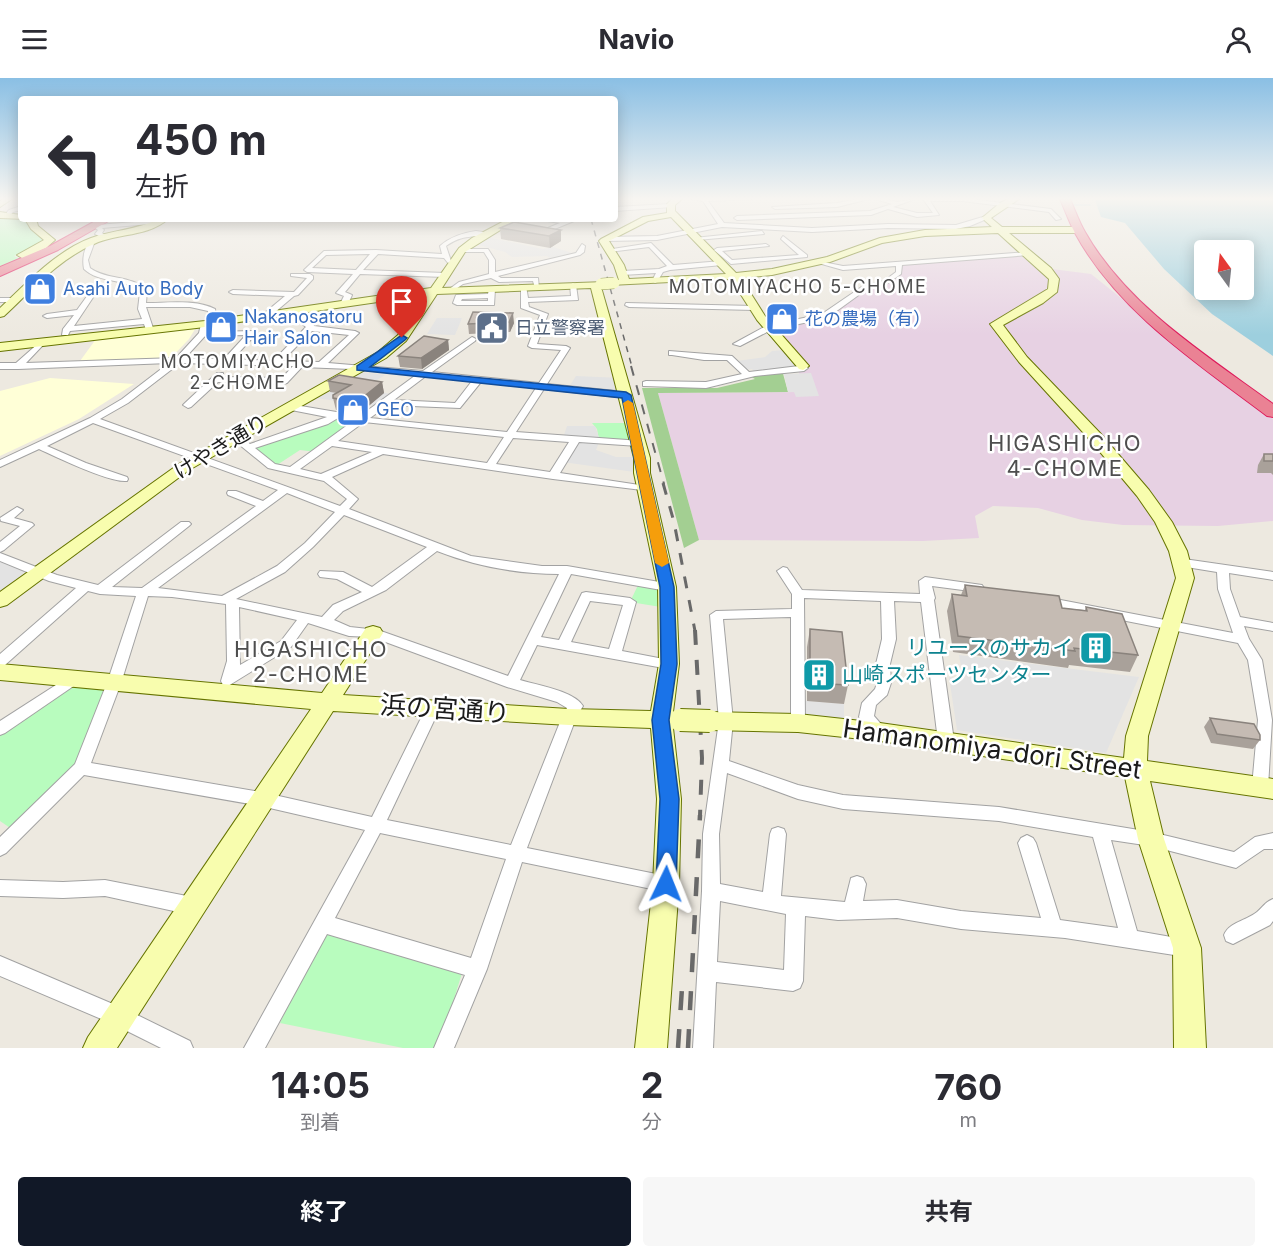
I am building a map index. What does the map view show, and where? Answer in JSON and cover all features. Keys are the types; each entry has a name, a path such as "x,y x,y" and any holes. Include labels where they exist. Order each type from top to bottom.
{"highway":[{"path":"0,272 58,244"},
{"path":"1087,244 1102,267 1142,308 1273,412"}],"street":[{"path":"34,257 22,255 45,244"},
{"path":"0,314 68,256 87,244"},
{"path":"91,244 85,260 89,273 136,283 144,291 142,305 148,326"},
{"path":"445,244 443,246 448,261 454,262"},
{"path":"462,250 470,244"},
{"path":"606,244 609,250 626,395 638,442 667,587 669,799 666,884 651,1048"},
{"path":"646,384 705,385 748,375 804,368 769,328 735,277 703,244"},
{"path":"781,258 766,246 717,250 731,262 781,258 806,256 791,244"},
{"path":"0,464 93,420 125,401 178,360 204,329 222,322 443,290 491,292 524,287 573,285 658,276 735,277 820,262 870,244"},
{"path":"1017,244 1053,279 1053,290 1039,301 996,324 1025,363 1130,477 1156,512 1184,563 1185,578 1137,736 1135,769 1151,839 1188,948 1190,1048"},
{"path":"609,250 651,245 671,267"},
{"path":"443,290 492,275 578,254 582,246"},
{"path":"462,250 486,250 492,260 492,275"},
{"name":"けやき通り","path":"0,601 198,458 382,355 402,338 443,290 445,275 462,250"},
{"path":"445,275 307,270 324,253 376,252 446,256"},
{"path":"344,304 348,295 340,293 376,252"},
{"path":"820,262 843,268 1028,254"},
{"path":"392,261 398,255"},
{"path":"658,276 671,267 722,263"},
{"path":"737,344 769,328 824,316 865,287 894,278 899,273 899,264"},
{"path":"380,272 386,267"},
{"path":"265,316 310,279 309,276 293,275"},
{"path":"492,275 499,280 536,279 537,286"},
{"path":"525,300 575,298 573,285"},
{"path":"490,466 566,348 532,346 544,314 525,308 524,287"},
{"path":"233,292 305,294"},
{"path":"59,341 92,293"},
{"path":"0,300 15,300"},
{"path":"142,305 166,304 211,309 212,317 222,322"},
{"path":"629,305 754,308"},
{"path":"47,316 78,312"},
{"path":"292,312 310,325 310,328"},
{"path":"0,347 59,341 148,326"},
{"path":"67,329 148,326 252,333 215,379 188,405"},
{"path":"310,328 355,333 321,365"},
{"path":"275,363 310,328"},
{"path":"292,470 472,339"},
{"path":"18,366 41,343"},
{"path":"672,353 704,358 729,358 748,375"},
{"path":"0,366 178,360 300,364 626,395"},
{"path":"215,379 284,381 300,364"},
{"path":"388,402 457,406 478,380"},
{"path":"289,407 362,421 511,435 638,442"},
{"path":"249,447 325,422 335,416"},
{"path":"93,420 286,489 469,559 542,570 567,570 667,587"},
{"path":"235,437 272,466 322,478 339,468 371,458 382,450"},
{"path":"553,476 576,439"},
{"path":"332,443 646,489"},
{"path":"39,446 82,465 123,479"},
{"path":"269,484 277,468"},
{"path":"228,601 281,569 309,545 353,499 325,476"},
{"path":"3,838 81,768 114,683 143,593 286,489"},
{"path":"232,493 264,505"},
{"path":"0,548 28,525 5,519 17,510"},
{"path":"100,590 184,524"},
{"path":"325,622 338,608 373,592 436,546"},
{"path":"0,557 85,587 143,593 172,593 228,601 325,622 349,631 373,633 512,683 562,698 576,706 569,717 516,854 477,969 444,1048"},
{"path":"1184,563 1273,576"},
{"path":"1223,568 1224,590 1242,639 1255,660 1264,720 1267,788"},
{"path":"512,683 567,570"},
{"path":"783,572 798,594 798,723"},
{"path":"324,574 339,575 373,592"},
{"path":"946,741 925,581 989,590"},
{"path":"0,662 85,587"},
{"path":"798,594 929,598"},
{"path":"562,645 586,596 630,603 614,654"},
{"path":"880,732 866,717 869,703 882,691 884,683 883,664 889,639 886,597"},
{"path":"1034,599 1242,639"},
{"path":"227,685 234,661 228,601"},
{"path":"703,1048 711,891 711,834 720,764 716,615 799,613"},
{"path":"227,685 286,644 305,618"},
{"path":"1235,620 1273,627"},
{"path":"99,1048 261,799 373,633"},
{"path":"533,640 669,664"},
{"name":"浜の宮通り","path":"0,672 114,683 227,685 327,702 569,717 718,721"},
{"path":"0,729 73,679"},
{"path":"254,1048 324,924 376,825 433,708"},
{"name":"Hamanomiya-dori Street","path":"718,721 798,723 880,732 1267,788"},
{"path":"720,764 798,792 843,802 999,814 1151,839 1236,860 1261,842 1273,841"},
{"path":"81,768 261,799 376,825 666,884"},
{"path":"1100,831 1130,939"},
{"path":"771,903 778,834"},
{"path":"1027,843 1053,928"},
{"path":"854,910 857,884"},
{"path":"0,888 63,890 105,888 192,906"},
{"path":"711,891 796,907 854,910 897,909 961,920 1053,928 1188,948"},
{"path":"708,970 793,981 796,907"},
{"path":"1233,935 1263,919 1273,908"},
{"path":"324,924 477,969"},
{"path":"0,966 120,1017 183,1048"}],"shaded area":[{"path":"476,244 521,244 543,249 553,247 572,253 552,259 547,256 512,257 505,252"},
{"path":"1021,256 1035,264 1052,269 1091,274 1273,419 1273,521 1218,526 1123,525 1082,520 1038,508 993,506 975,516 979,538 923,541 699,540 658,393 803,392 797,363 773,328 815,319 859,291 894,278 901,265"},
{"path":"437,318 462,318 455,335 427,334"},
{"path":"197,326 189,339 170,359 80,361 96,339"},
{"path":"785,350 798,368 755,373 752,369 746,370 737,361 765,357 772,351"},
{"path":"361,372 385,375 362,389 392,394 376,406 315,398"},
{"path":"811,373 819,396 796,397 794,392 788,392 784,374"},
{"path":"576,376 621,378 626,395 567,390"},
{"path":"50,378 134,384 79,419 0,456 0,391"},
{"path":"567,426 595,426 600,440 596,450 616,457 641,457 642,473 562,462 576,439 563,438"},
{"path":"0,561 27,571 0,591"},
{"path":"959,655 1139,677 1106,753 957,730 949,677 963,679"},
{"path":"798,700 844,704 844,728 798,723"}],"green space":[{"path":"0,244 40,244 14,256 20,259 0,269"},
{"path":"782,370 788,392 658,393 699,540 684,548 642,388 717,388 755,379 748,375"},
{"path":"336,418 357,422 316,452 300,450 277,465 270,463 252,448"},
{"path":"592,423 633,423 638,443 599,440 597,429"},
{"path":"639,583 667,587 667,608 630,602"},
{"path":"73,683 114,683 81,768 16,832 0,821 0,731"},
{"path":"326,928 462,973 439,1048 403,1048 280,1023"}],"water":[{"path":"1143,244 1194,244 1194,297 1164,269"},
{"path":"1254,244 1273,244 1273,356 1212,314 1197,300 1254,300"}],"building":[{"path":"473,312 513,313 509,322 468,324"},
{"path":"424,336 448,340 421,358 398,356"},
{"path":"339,375 382,382 357,402 333,398 333,395 351,385 328,381"},
{"path":"1264,454 1273,454 1273,461 1264,461"},
{"path":"965,585 1059,596 1062,608 1087,611 1086,607 1122,614 1138,655 1074,648 1075,651 958,636 952,594 967,596"},
{"path":"810,629 842,632 848,685 810,683"},
{"path":"1210,718 1254,724 1260,740 1217,734"}],"railway":[{"path":"598,244 632,367"},
{"path":"631,366 664,484"},
{"path":"663,483 674,522 695,631"},
{"path":"695,630 702,758 700,816"},
{"path":"688,1048 700,815"},
{"path":"678,1048 683,973"}],"slow traffic":[{"path":"628,403 642,458 642,473 662,563"}],"place":[{"name":"Asahi Auto Body","path":"40,289"},
{"name":"花の農場（有）","path":"782,319"},
{"name":"Nakanosatoru Hair Salon","path":"221,327"},
{"name":"日立警察署","path":"492,328"},
{"name":"GEO","path":"353,410"},
{"name":"リユースのサカイ","path":"1096,648"},
{"name":"山崎スポーツセンター","path":"819,675"}],"district":[{"name":"MOTOMIYACHO 5-CHOME","path":"798,287"},
{"name":"MOTOMIYACHO 2-CHOME","path":"238,372"},
{"name":"HIGASHICHO 4-CHOME","path":"1065,456"},
{"name":"HIGASHICHO 2-CHOME","path":"311,662"}],"route":[{"path":"402,338 382,355 360,368 626,395 642,458 642,473 667,587 669,664 661,720 669,799 666,884"}]}
